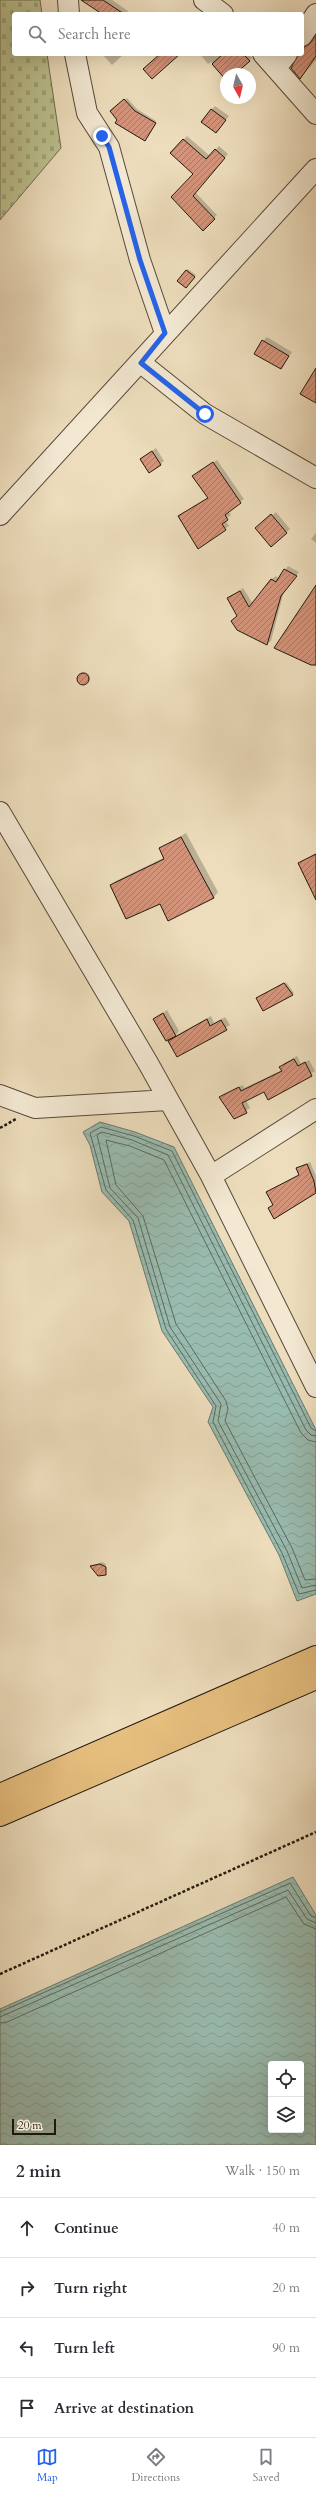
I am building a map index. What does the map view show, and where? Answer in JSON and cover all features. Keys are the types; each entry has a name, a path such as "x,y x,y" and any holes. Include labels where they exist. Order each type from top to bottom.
{"main road":[{"path":"0,1795 316,1657"},
{"path":"0,1815 316,1678"}],"street":[{"path":"68,0 69,12"},
{"path":"204,0 220,12"},
{"path":"304,33 316,14"},
{"path":"75,56 87,113 109,147 140,260 165,333"},
{"path":"275,59 316,114"},
{"path":"0,515 141,363 165,333 316,169"},
{"path":"141,363 205,414 316,478"},
{"path":"0,812 211,1176 316,1387"},
{"path":"0,1095 35,1108 168,1100"},
{"path":"211,1176 316,1109"}],"path":[{"path":"0,1974 316,1832"}],"green space":[{"path":"0,0 40,0 42,12 12,12 12,56 47,56 61,148 0,220"}],"water":[{"path":"100,1122 135,1132 174,1147 316,1430 316,1594 297,1601 279,1555 208,1422 213,1407 162,1331 129,1221 102,1192 90,1145 83,1132"},
{"path":"293,1877 316,1915 316,2145 0,2145 0,2009"}],"building":[{"path":"81,0 103,0 121,12 99,12"},
{"path":"316,35 316,56 300,79 291,68 297,56 304,56 304,47 311,42"},
{"path":"158,56 178,56 152,79 143,69"},
{"path":"221,56 245,56 250,61 242,68 220,68 220,73 212,64"},
{"path":"124,99 135,111 156,123 145,141 115,123 117,120 110,111"},
{"path":"211,109 226,120 216,133 201,122"},
{"path":"183,139 206,159 215,149 225,158 193,196 215,219 203,231 171,197 193,174 170,153"},
{"path":"186,270 195,277 186,288 177,281"},
{"path":"262,340 289,356 281,369 254,354"},
{"path":"316,368 316,403 300,394"},
{"path":"152,451 161,465 149,473 140,459"},
{"path":"213,462 241,503 225,515 228,520 222,524 226,530 198,549 178,516 208,498 192,476"},
{"path":"271,514 287,533 271,547 255,528"},
{"path":"284,569 297,576 281,596 267,645 237,630 231,621 237,616 227,598 240,591 249,607 271,579 276,582"},
{"path":"316,585 316,665 311,665 274,648"},
{"path":"81,673 85,673 89,679 85,685 81,685 77,681 77,677"},
{"path":"181,837 214,898 168,921 160,904 126,919 110,885 164,859 159,848"},
{"path":"316,854 316,900 298,863"},
{"path":"284,983 293,995 263,1011 256,998"},
{"path":"163,1013 176,1036 166,1041 153,1019"},
{"path":"207,1019 210,1026 221,1020 227,1030 177,1057 168,1041"},
{"path":"294,1059 298,1066 305,1062 312,1076 268,1100 264,1092 242,1103 247,1113 234,1119 219,1097 239,1087 241,1091 282,1071 279,1067"},
{"path":"307,1164 314,1181 316,1193 274,1219 268,1208 273,1205 266,1192 299,1175 296,1168"},
{"path":"100,1564 106,1567 106,1575 98,1576 90,1566"}],"route":[{"path":"102,136 109,147 140,260 165,333 141,363 205,414"}]}
